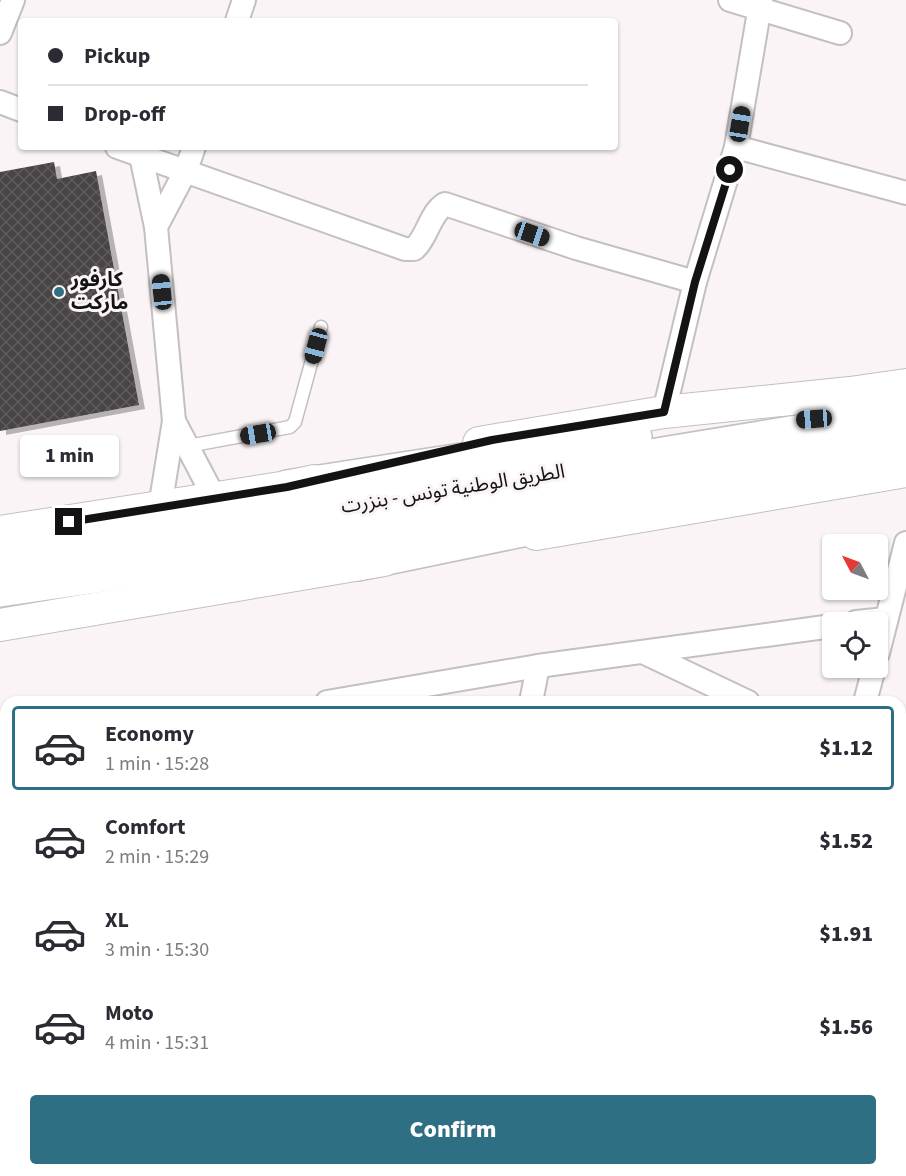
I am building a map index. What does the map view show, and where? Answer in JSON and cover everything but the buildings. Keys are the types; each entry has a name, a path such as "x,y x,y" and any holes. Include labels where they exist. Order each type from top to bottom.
{"highway":[{"path":"287,487 494,455 723,426 906,413"},
{"name":"الطريق الوطنية تونس - بنزرت","path":"9,575 906,413"},
{"name":"الطريق الوطنية تونس - بنزرت","path":"9,575 103,575 906,443"},
{"path":"357,564 906,450"}],"main road":[{"path":"0,532 287,487 492,440 664,412 906,385"},
{"path":"0,625 906,471"}],"street":[{"path":"0,33 13,0"},
{"path":"238,18 244,0"},
{"path":"730,0 760,4 840,33"},
{"path":"664,412 695,282 736,147 760,4"},
{"path":"0,102 18,109"},
{"path":"736,147 906,194"},
{"path":"125,150 405,249 414,249 419,245 439,209 446,204 576,248 695,282"},
{"path":"156,227 186,170 193,150"},
{"path":"141,156 156,227 174,422 160,507"},
{"path":"174,422 214,499"},
{"path":"888,612 906,543"},
{"path":"362,696 538,666 822,627"},
{"path":"645,653 735,696"},
{"path":"532,696 538,666"},
{"path":"867,696 871,678"}],"lane":[{"path":"188,446 290,428 295,422 321,327"}],"place":[{"name":"كارفور ماركت","path":"59,292"}],"route":[{"path":"69,522 287,487 492,440 664,412 695,282 730,170"}]}
